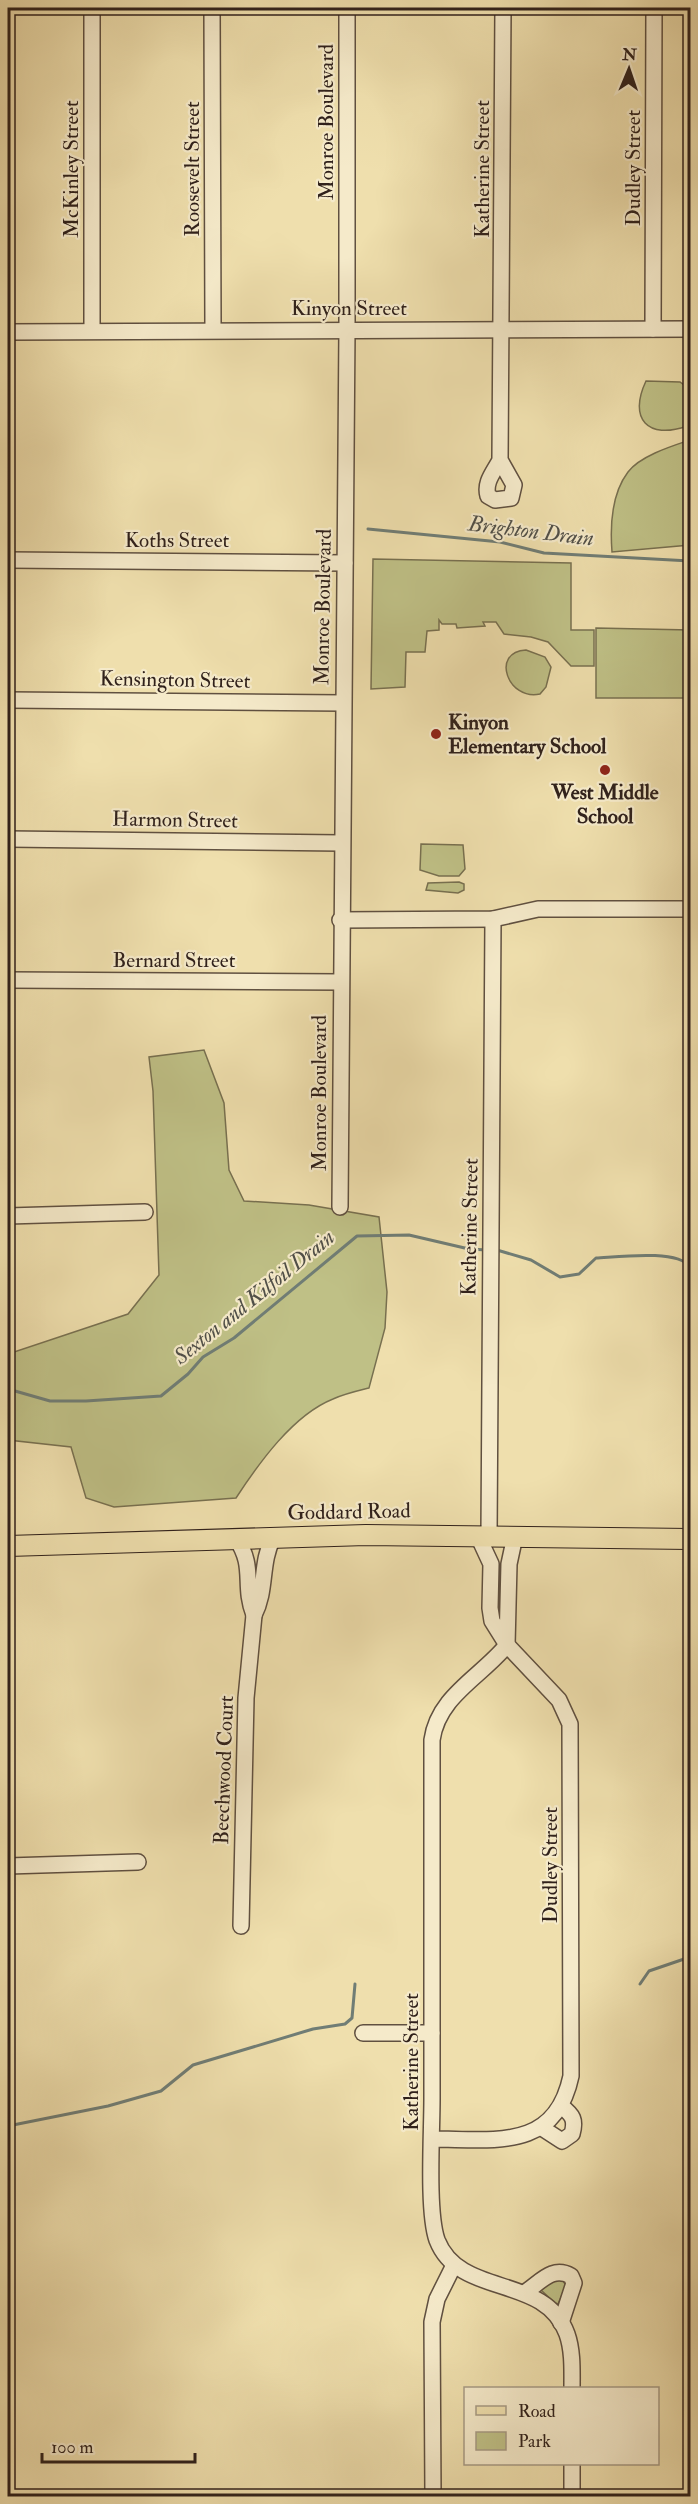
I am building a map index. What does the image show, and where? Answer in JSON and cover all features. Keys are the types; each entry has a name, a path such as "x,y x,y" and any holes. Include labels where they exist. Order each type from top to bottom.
{"main road":[{"name":"Goddard Road","path":"8,1546 236,1538 515,1536 690,1539"}],"street":[{"name":"McKinley Street","path":"92,8 92,331"},
{"name":"Roosevelt Street","path":"212,8 213,330"},
{"name":"Monroe Boulevard","path":"340,1207 340,920 347,329 347,8"},
{"name":"Katherine Street","path":"500,460 503,8"},
{"name":"Dudley Street","path":"653,329 654,8"},
{"name":"Kinyon Street","path":"8,332 690,329"},
{"name":"Koths Street","path":"8,560 345,563"},
{"name":"Kensington Street","path":"8,700 343,703"},
{"name":"Harmon Street","path":"8,839 341,843"},
{"path":"340,920 493,919 538,909 690,909"},
{"name":"Katherine Street","path":"454,2265 443,2252 433,2224 433,1731 448,1701 495,1660 507,1645 492,1621 491,1564 483,1536 492,1238 493,919"},
{"name":"Bernard Street","path":"8,980 340,982"},
{"path":"8,1216 145,1212"},
{"path":"507,1645 509,1564 515,1536"},
{"name":"Beechwood Court","path":"236,1538 246,1553 248,1602 254,1615"},
{"name":"Beechwood Court","path":"241,1926 246,1698 254,1615 262,1600 264,1563 273,1538"},
{"name":"Dudley Street","path":"432,2139 513,2138 532,2134 542,2128 561,2106 571,2076 570,1724 559,1700 507,1645"},
{"path":"8,1866 138,1862"},
{"path":"363,2033 432,2033"},
{"path":"542,2128 562,2141 572,2134 575,2124 572,2114 561,2106"},
{"path":"433,2496 432,2322 437,2299 454,2265 469,2276 525,2293 545,2304 561,2323 570,2344 572,2387"},
{"path":"525,2293 552,2272 558,2271 571,2276 574,2283 561,2323"},
{"path":"572,2465 572,2496"}],"green space":[{"path":"646,381 680,382 688,388 687,426 662,430 652,428 645,423 639,406"},
{"path":"690,440 690,545 612,552 611,531 615,500 628,472 648,456"},
{"path":"373,559 571,563 571,630 594,630 594,666 571,666 548,642 531,637 504,634 496,622 483,622 485,626 457,628 456,624 442,624 439,620 439,630 427,631 425,652 406,652 405,687 371,689"},
{"path":"596,628 690,630 690,698 596,698"},
{"path":"526,650 545,657 551,667 546,687 540,694 529,694 519,690 512,684 508,675 506,667 508,659 515,653"},
{"path":"421,844 463,845 465,869 459,876 439,876 420,870"},
{"path":"459,882 464,884 464,890 458,893 426,890 428,883"},
{"path":"204,1050 224,1103 229,1170 244,1201 309,1205 379,1217 387,1292 385,1328 369,1388 333,1399 304,1416 278,1441 236,1498 114,1507 86,1498 71,1447 8,1440 8,1354 128,1314 159,1275 153,1091 149,1057"},
{"path":"562,2279 566,2286 558,2304 541,2290 553,2281"}],"waterway":[{"name":"Brighton Drain","path":"368,529 500,542 544,553 690,561"},
{"name":"Sexton and Kilfoil Drain","path":"8,1389 50,1401 161,1396 188,1374 203,1357 234,1338 357,1236 409,1235 469,1249 487,1250"},
{"name":"Sexton and Kilfoil Drain","path":"497,1250 531,1260 560,1277 579,1274 596,1258 661,1256 683,1261 690,1267"},
{"path":"640,1984 649,1971 690,1957"},
{"path":"8,2126 108,2106 161,2091 193,2065 313,2029 345,2024 352,2018 355,1984"}],"place":[{"name":"Kinyon Elementary School","path":"436,734"},
{"name":"West Middle School","path":"605,770"}]}
